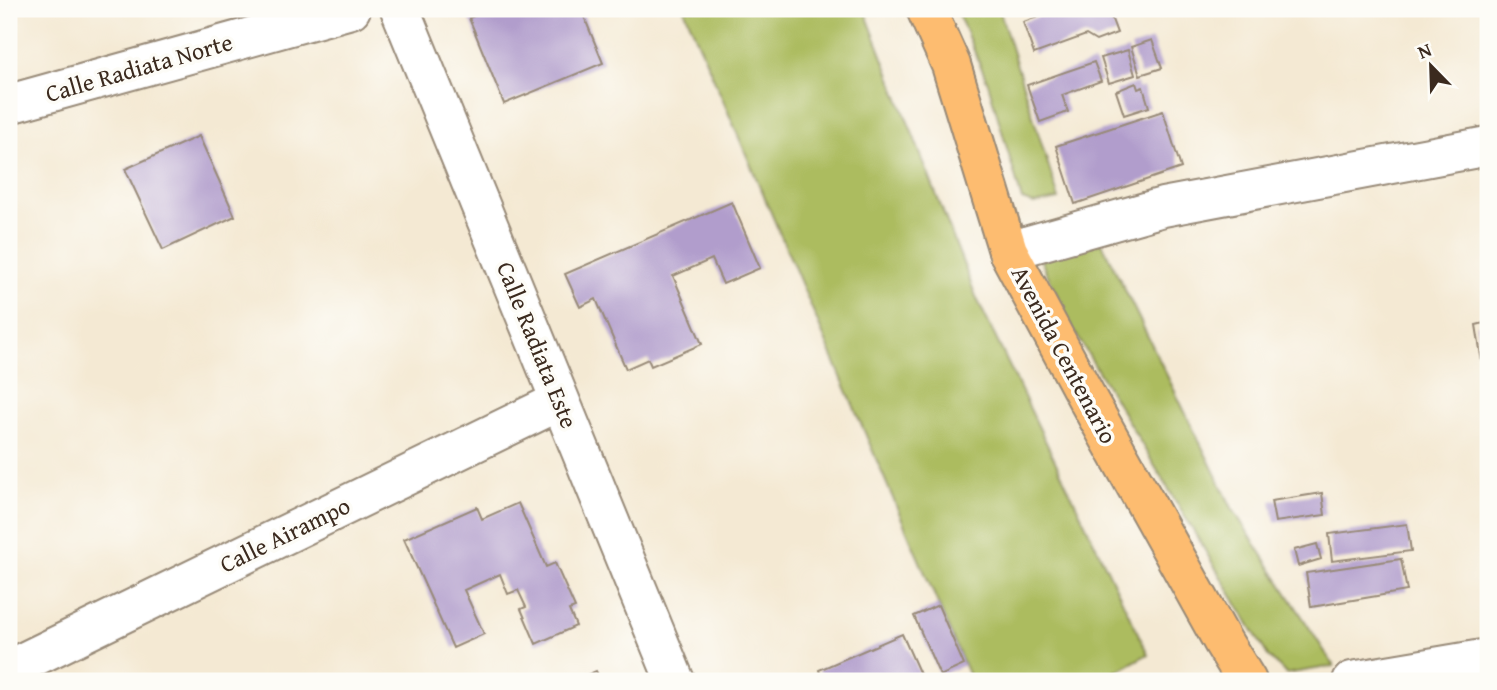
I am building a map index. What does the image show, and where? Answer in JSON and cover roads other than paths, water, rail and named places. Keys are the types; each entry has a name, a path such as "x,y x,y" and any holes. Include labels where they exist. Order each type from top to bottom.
{"main road":[{"name":"Avenida Centenario","path":"926,9 951,65 1008,251 1087,400 1247,681"}],"street":[{"name":"Calle Radiata Norte","path":"9,104 351,9"},
{"name":"Calle Radiata Este","path":"400,9 675,681"},
{"path":"1008,251 1163,207 1488,146"},
{"name":"Calle Airampo","path":"9,669 560,401"},
{"path":"1352,681 1488,658"}]}
